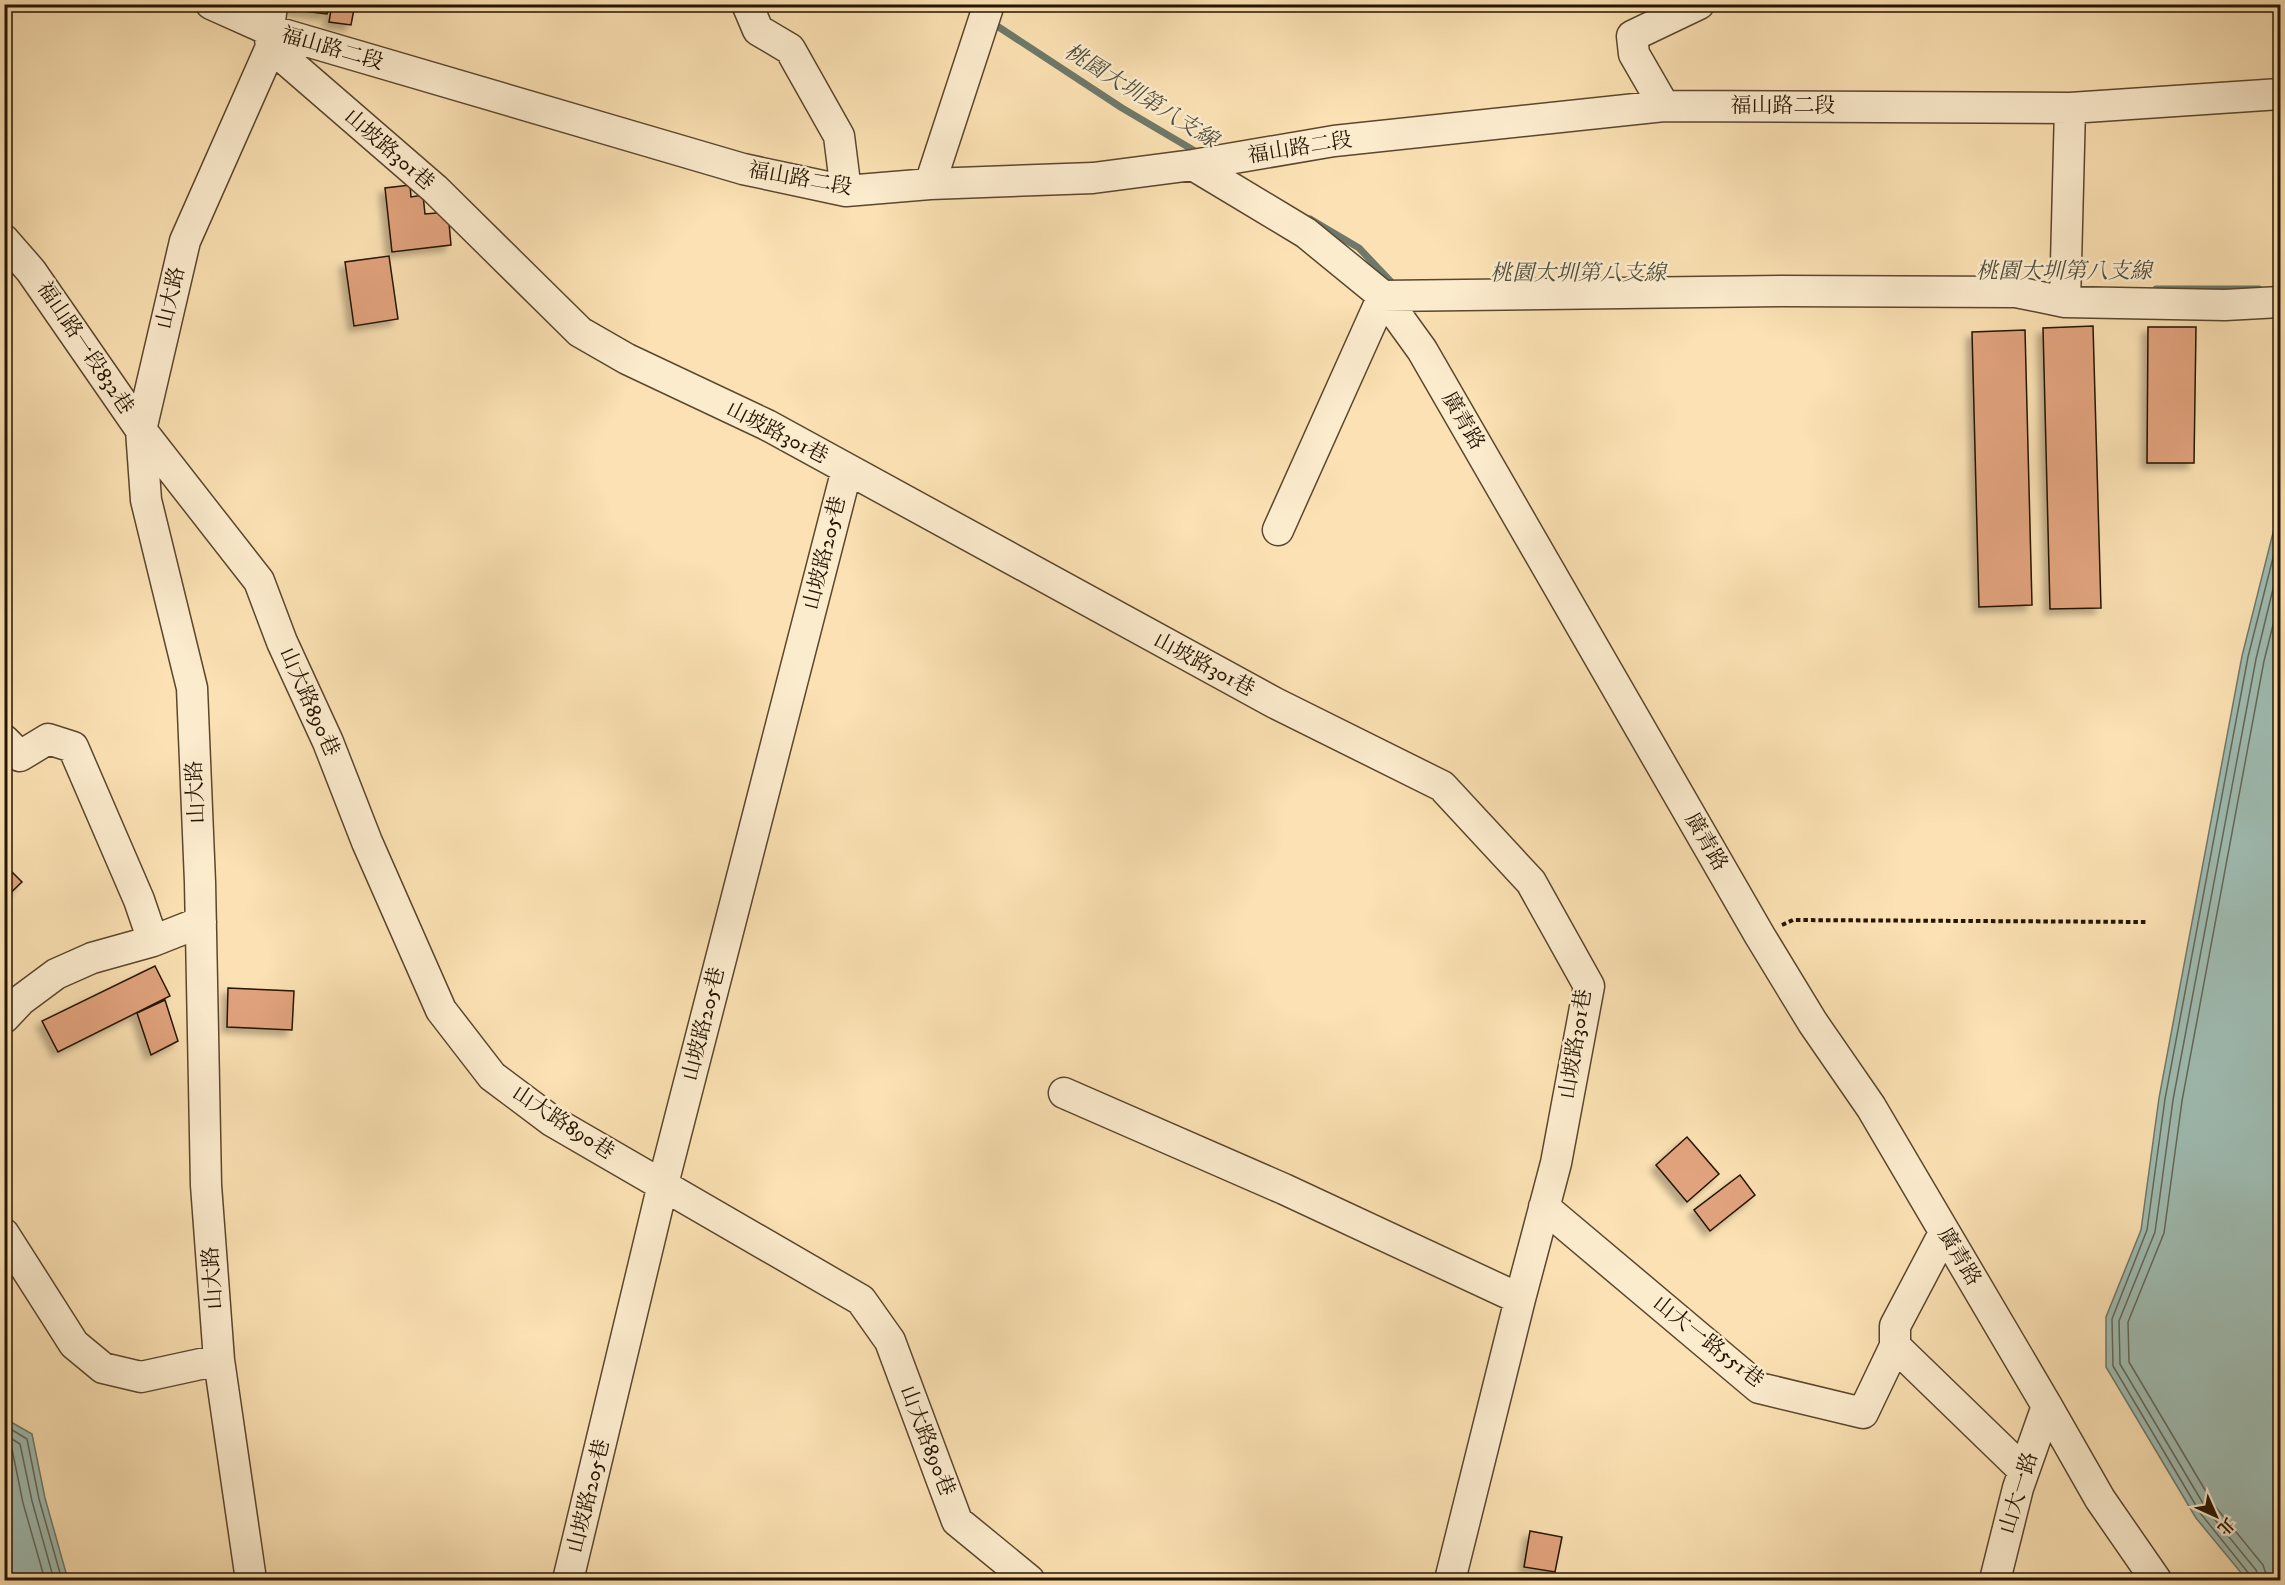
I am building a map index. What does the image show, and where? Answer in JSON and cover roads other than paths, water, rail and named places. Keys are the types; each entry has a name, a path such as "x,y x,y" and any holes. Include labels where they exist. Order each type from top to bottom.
{"street":[{"path":"211,4 271,27"},
{"path":"747,4 758,30 790,49 839,136 846,191"},
{"path":"930,184 989,4"},
{"path":"1664,106 1634,54 1632,36 1699,4"},
{"name":"福山路二段","path":"271,27 743,169 846,191 930,184 1093,178 1193,165 1334,141 1664,106 2070,108 2280,94"},
{"name":"山大路","path":"251,1581 219,1360 206,1185 201,922 192,688 146,500 141,430 185,241 271,27"},
{"name":"山坡路301巷","path":"271,27 580,332 627,359 767,426 1275,703 1442,786 1531,882 1589,986 1556,1163 1450,1581"},
{"path":"2065,302 2070,108"},
{"name":"廣青路","path":"1193,165 1306,233 1383,296 1422,350 1760,936 1813,1023 1870,1107 2100,1499 2156,1581"},
{"name":"福山路一段832巷","path":"4,240 31,271 141,430"},
{"path":"1278,530 1383,296 1783,291 2016,292 2065,302 2225,304 2280,302"},
{"name":"山大路890巷","path":"141,430 259,581 282,642 328,741 367,842 441,1011 492,1076 552,1121 861,1300 890,1341 957,1521 1029,1581"},
{"name":"山坡路205巷","path":"568,1581 663,1184 847,469"},
{"path":"4,740 20,756 48,739 73,747 139,900 153,941"},
{"path":"4,1018 21,1000 56,974 92,958 153,941 201,922"},
{"path":"1064,1093 1284,1189 1520,1299"},
{"name":"山大一路551巷","path":"1544,1208 1759,1388 1863,1413 1895,1346 1895,1326 1944,1233"},
{"path":"4,1234 74,1344 104,1368 141,1377 219,1360"},
{"path":"1895,1346 2024,1470"},
{"name":"山大一路","path":"1995,1581 2018,1488 2047,1406"}],"water":[{"path":"2280,505 2280,1580 2247,1580 2196,1518 2106,1367 2106,1317 2141,1230 2159,1098 2242,656"},
{"path":"4,1418 32,1434 45,1498 68,1580 5,1580"}],"waterway":[{"name":"桃園大圳第八支線","path":"964,4 979,15"},
{"name":"桃園大圳第八支線","path":"991,22 1122,108 1200,154"},
{"name":"桃園大圳第八支線","path":"1310,219 1359,248 1395,286"},
{"name":"桃園大圳第八支線","path":"2156,289 2259,289"}]}
